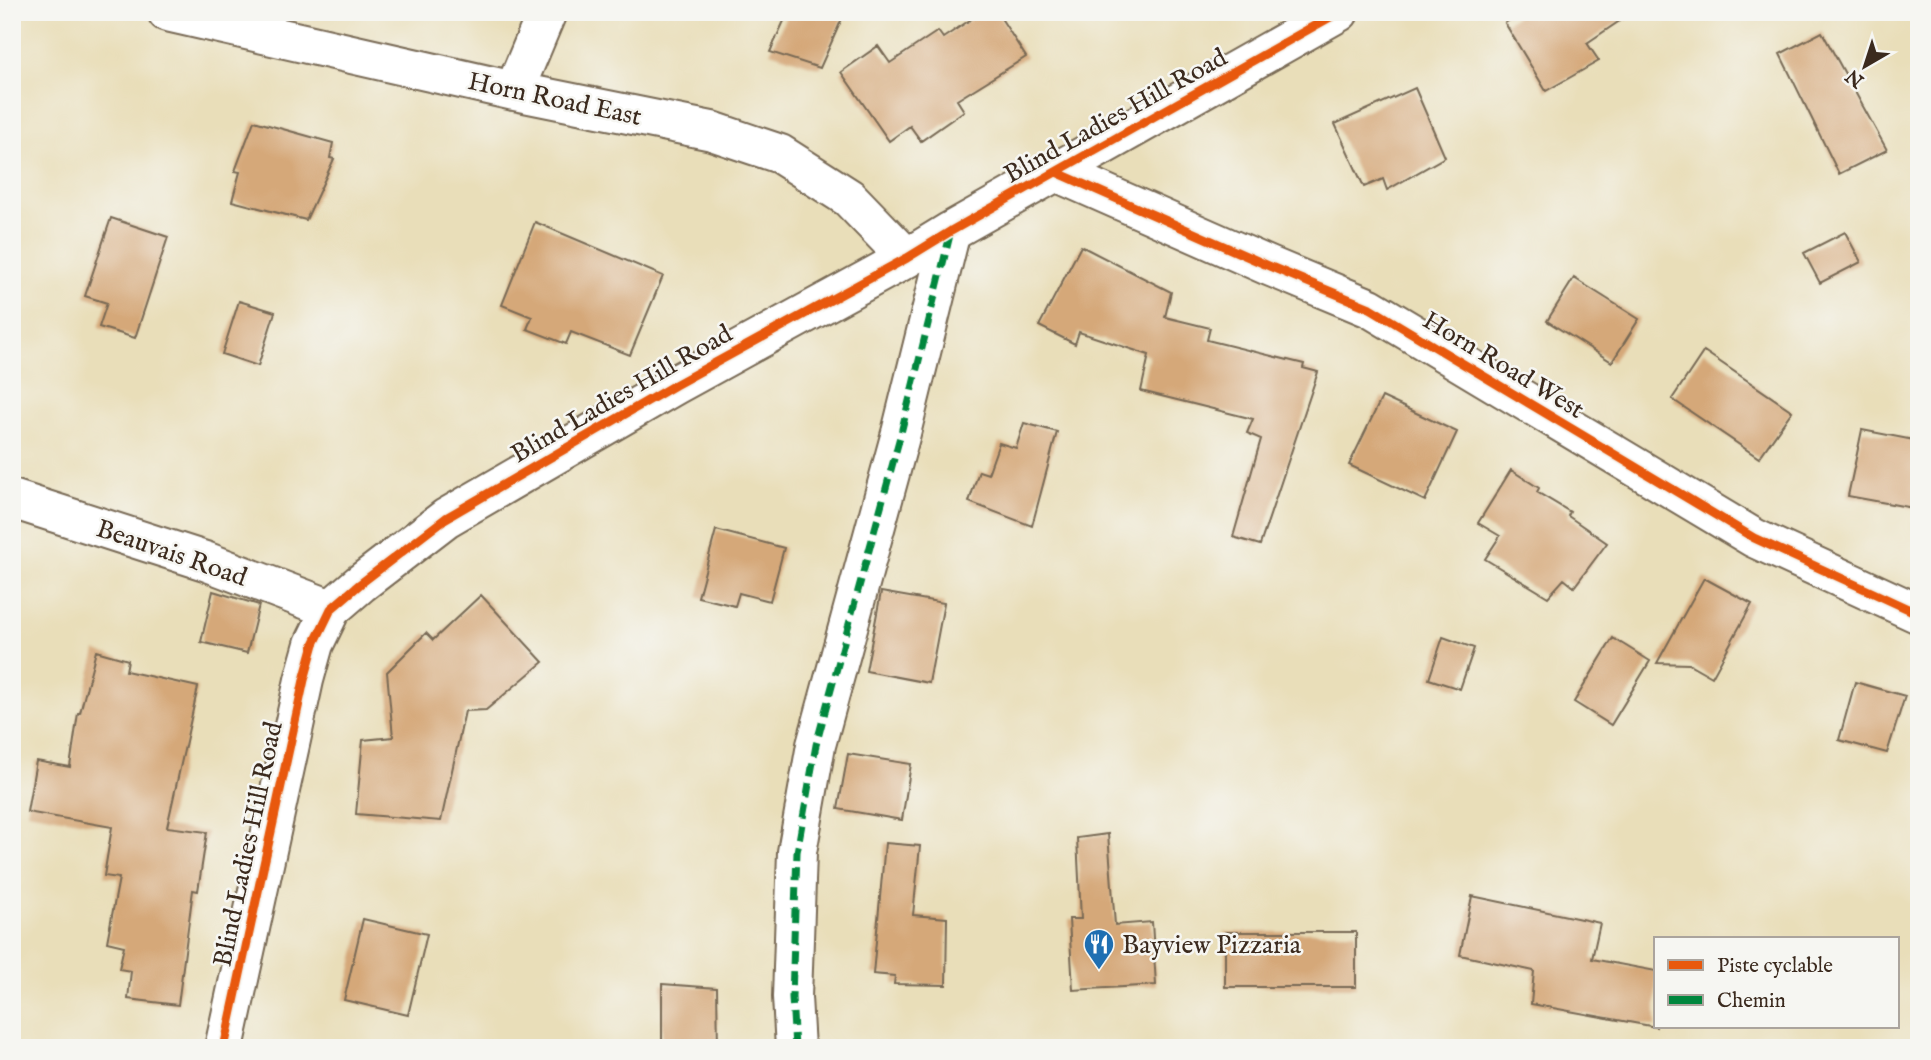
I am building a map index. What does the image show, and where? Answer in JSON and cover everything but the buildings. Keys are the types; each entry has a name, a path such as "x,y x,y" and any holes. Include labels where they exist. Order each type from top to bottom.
{"street":[{"name":"Horn Road East","path":"167,12 514,91 712,131 780,154 849,198 907,258"},
{"path":"514,91 547,12"},
{"name":"Blind Ladies Hill Road","path":"225,1048 304,680 314,644 331,609 359,584 446,518 675,385 907,258 1339,12"},
{"name":"Horn Road West","path":"1056,172 1370,308 1754,538 1919,614"},
{"path":"795,1048 792,997 797,852 816,745 901,433 951,231"},
{"name":"Beauvais Road","path":"12,499 205,561 331,609"}],"marked path":[{"path":"795,1048 792,997 797,852 816,745 901,433 951,231"}],"cycle path":[{"path":"224,1048 304,680 314,644 331,609 446,518 675,385 907,258 1339,12"},
{"path":"1056,172 1370,308 1754,538 1919,614"}],"place":[{"name":"Bayview Pizzaria","path":"1099,971"}]}
